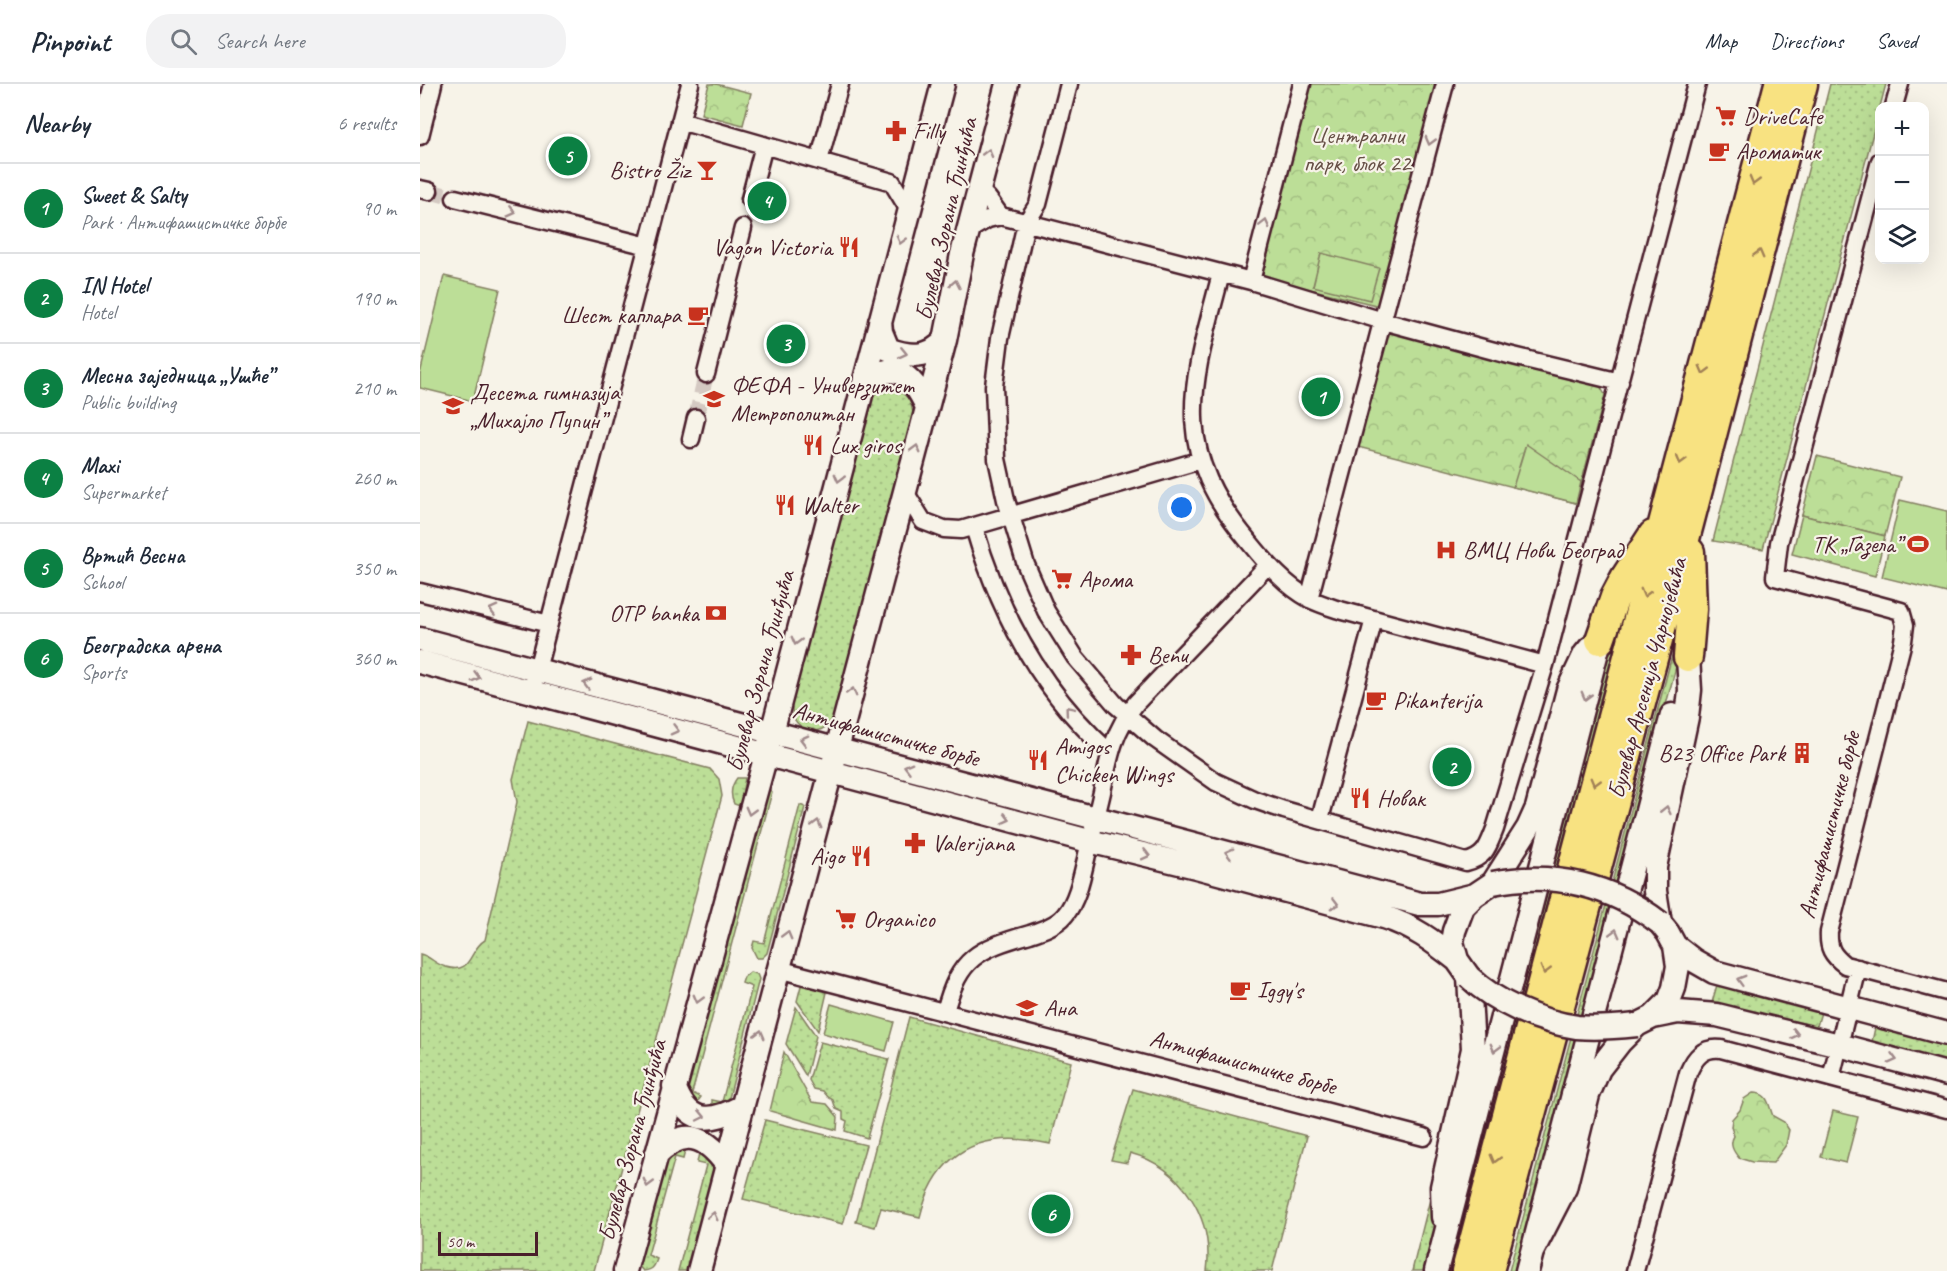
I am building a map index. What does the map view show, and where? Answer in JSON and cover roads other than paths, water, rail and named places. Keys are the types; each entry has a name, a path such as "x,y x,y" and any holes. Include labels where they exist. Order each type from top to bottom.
{"highway":[{"name":"Булевар Арсенија Чарнојевића","path":"1489,1271 1677,520 1779,84"},
{"name":"Булевар Арсенија Чарнојевића","path":"1466,1271 1677,520 1803,84"},
{"path":"1600,640 1625,578 1677,520"},
{"path":"1677,520 1692,609 1688,657"}],"street":[{"path":"420,136 433,84"},
{"path":"534,681 690,84"},
{"path":"819,161 840,84"},
{"name":"Булевар Зорана Ђинђића","path":"625,1271 766,755 943,84"},
{"name":"Булевар Зорана Ђинђића","path":"699,1271 945,340 962,254 1007,84"},
{"path":"1068,84 1038,204 1026,223 1000,338 994,386 997,459 1010,516 1036,590 1058,632 1094,681 1116,705 1178,757 1216,782 1254,800 1466,862 1476,859 1486,851 1495,829 1545,664 1697,84"},
{"path":"1251,281 1302,84"},
{"path":"1310,598 1445,84"},
{"path":"1895,102 1900,84"},
{"path":"680,121 892,182 920,169"},
{"path":"706,374 764,145"},
{"name":"Антифашистичке борбе","path":"1875,180 1779,543 1775,577 1901,611 1905,625 1903,642 1829,932 1829,947 1832,954 1845,964 1947,992"},
{"path":"892,182 909,210"},
{"path":"978,190 986,194 1001,216"},
{"path":"455,198 648,246"},
{"path":"969,230 988,219 1001,216 1251,281 1383,321 1509,355 1620,382"},
{"path":"1221,274 1200,358 1194,395 1195,439 1213,491 1268,565 1310,598 1336,609 1545,664"},
{"path":"880,319 881,332 888,349 903,355 916,356 933,351 945,340"},
{"path":"863,387 877,375 898,372 916,384 927,407"},
{"path":"691,439 696,417"},
{"path":"905,492 923,521 950,530 974,527 1201,460"},
{"path":"894,533 923,521"},
{"path":"974,527 994,587 1025,649 1060,700 1109,752"},
{"path":"945,1012 959,973 976,955 992,946 1048,928 1066,914 1077,889 1109,752 1119,727 1127,714 1268,565"},
{"path":"420,592 549,624"},
{"path":"1320,819 1374,619"},
{"name":"Антифашистичке борбе","path":"420,639 534,681 766,755 1401,922 1427,936 1463,969"},
{"path":"1446,1236 1442,1187 1473,1049 1463,969 1452,942 1456,921 1463,908 1484,889 1528,828 1537,808 1568,690 1585,654 1600,640"},
{"path":"1436,1271 1600,640"},
{"path":"1660,923 1655,891 1655,867 1687,717 1690,690 1688,657"},
{"name":"Булевар Арсенија Чарнојевића","path":"1529,1262 1688,657"},
{"name":"Антифашистичке борбе","path":"420,662 534,681 772,732 1420,904 1438,904 1484,889"},
{"path":"1484,889 1517,878 1546,878 1576,882 1612,894 1643,910 1660,923 1675,946 1678,966 1669,1001 1620,1042 1593,1080 1565,1188 1529,1262"},
{"path":"1675,946 1714,972 1947,1034"},
{"path":"1831,1078 1858,968"},
{"name":"Антифашистичке борбе","path":"778,969 1424,1137"},
{"path":"1463,969 1480,988 1509,1006 1576,1027 1645,1021 1678,1012 1705,1014 1839,1045 1947,1074"},
{"path":"1635,1271 1688,1073 1697,1056 1708,1049 1721,1049 1947,1109"},
{"path":"674,1086 680,1102 690,1114 700,1118 723,1116 741,1107"},
{"path":"656,1155 667,1143 681,1137 696,1138 716,1151 726,1164"}],"tunnel":[{"path":"429,191 455,198"},
{"path":"696,418 706,374"}],"place":[{"name":"DriveCafe","path":"1726,116"},
{"name":"Filly","path":"896,131"},
{"name":"Ароматик","path":"1719,151"},
{"name":"Вртић Весна","path":"568,156"},
{"name":"Bistro Žiz","path":"707,170"},
{"name":"Maxi","path":"767,201"},
{"name":"Vagon Victoria","path":"849,247"},
{"name":"Шест каплара","path":"698,315"},
{"name":"Месна заједница „Ушће”","path":"786,344"},
{"name":"Sweet & Salty","path":"1321,397"},
{"name":"ФЕФА - Универзитет Метрополитан","path":"714,399"},
{"name":"Десета гимназија „Михајло Пупин”","path":"453,406"},
{"name":"Lux giros","path":"813,445"},
{"name":"Walter","path":"785,505"},
{"name":"ТК „Газела”","path":"1918,544"},
{"name":"ВМЦ Нови Београд","path":"1446,550"},
{"name":"Арома","path":"1062,579"},
{"name":"OTP banka","path":"716,613"},
{"name":"Benu","path":"1131,655"},
{"name":"Pikanterija","path":"1376,700"},
{"name":"B23 Office Park","path":"1802,753"},
{"name":"Amigos Chicken Wings","path":"1038,760"},
{"name":"IN Hotel","path":"1452,767"},
{"name":"Новак","path":"1360,798"},
{"name":"Valerijana","path":"915,843"},
{"name":"Aigo","path":"861,856"},
{"name":"Organico","path":"846,919"},
{"name":"Iggy's","path":"1240,990"},
{"name":"Ана","path":"1027,1008"},
{"name":"Београдска арена","path":"1051,1214"}],"park label":[{"name":"Централни парк, блок 22","path":"1357,149"}]}
